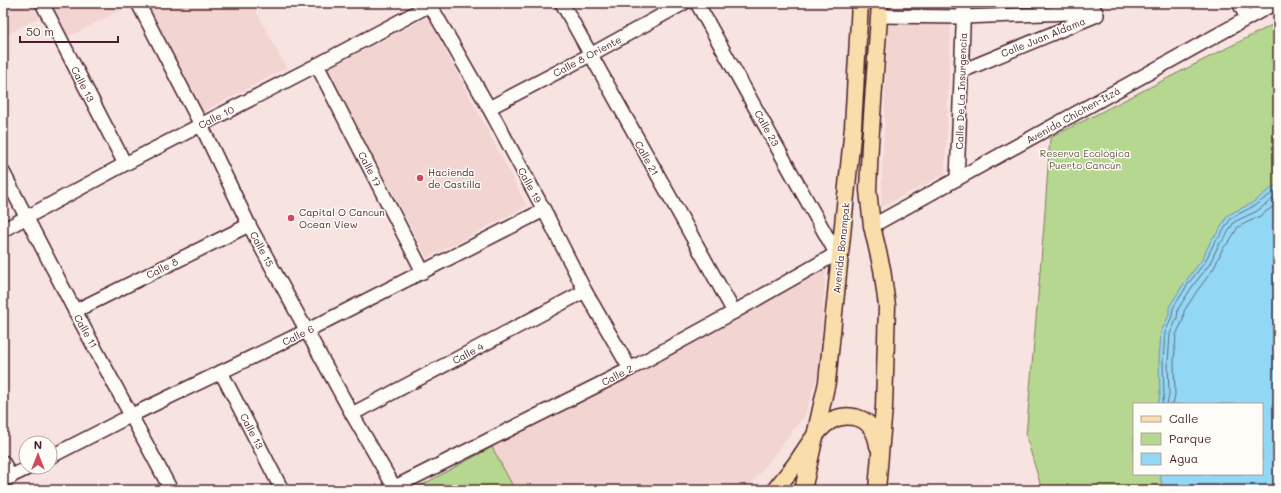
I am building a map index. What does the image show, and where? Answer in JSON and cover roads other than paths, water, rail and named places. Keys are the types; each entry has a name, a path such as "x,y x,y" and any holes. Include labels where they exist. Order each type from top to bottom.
{"main road":[{"name":"Avenida Bonampak","path":"804,490 826,382 853,127 860,3"},
{"path":"877,490 884,407 887,306 882,269 872,226 868,190 879,9"},
{"path":"775,490 794,466 816,433 831,421 842,417 849,416 862,419 872,428 878,446 879,461"}],"street":[{"name":"Calle 13","path":"42,3 125,164"},
{"name":"Calle 15","path":"138,3 201,125 249,225 393,489"},
{"name":"Calle 21","path":"562,3 734,312"},
{"name":"Calle 8 Oriente","path":"489,108 590,55 684,3"},
{"name":"Calle 23","path":"697,3 839,252"},
{"name":"Calle De La Insurgencia","path":"957,179 964,3"},
{"path":"1239,3 1246,18"},
{"name":"Avenida Chichen-Itzá","path":"872,226 1275,3"},
{"name":"Calle 10","path":"3,230 125,164 317,65 429,4"},
{"name":"Calle 19","path":"429,4 489,108 544,210 585,291 630,369"},
{"name":"Calle Juan Aldama","path":"879,9 963,17 1096,12 1097,15 962,71"},
{"name":"Calle 17","path":"317,65 423,272"},
{"name":"Calle 11","path":"3,172 171,490"},
{"name":"Calle 6","path":"58,453 132,415 306,331 544,210"},
{"name":"Calle 8","path":"75,310 249,225"},
{"name":"Calle 2","path":"393,489 630,369 839,252"},
{"name":"Calle 4","path":"352,414 585,291"},
{"name":"Calle 13","path":"221,372 282,490"},
{"path":"3,462 7,479 18,473"}],"water":[{"path":"1278,183 1278,490 1165,490 1162,486 1160,475 1263,475 1263,403 1158,403 1160,395 1159,361 1161,332 1169,315 1169,307 1185,282 1202,260 1212,238 1217,234 1228,215 1252,203"}],"place":[{"name":"Hacienda de Castilla","path":"420,178"},
{"name":"Capital O Cancun Ocean View","path":"291,218"}],"park label":[{"name":"Reserva Ecológica Puerto Cancún","path":"1085,158"}]}
